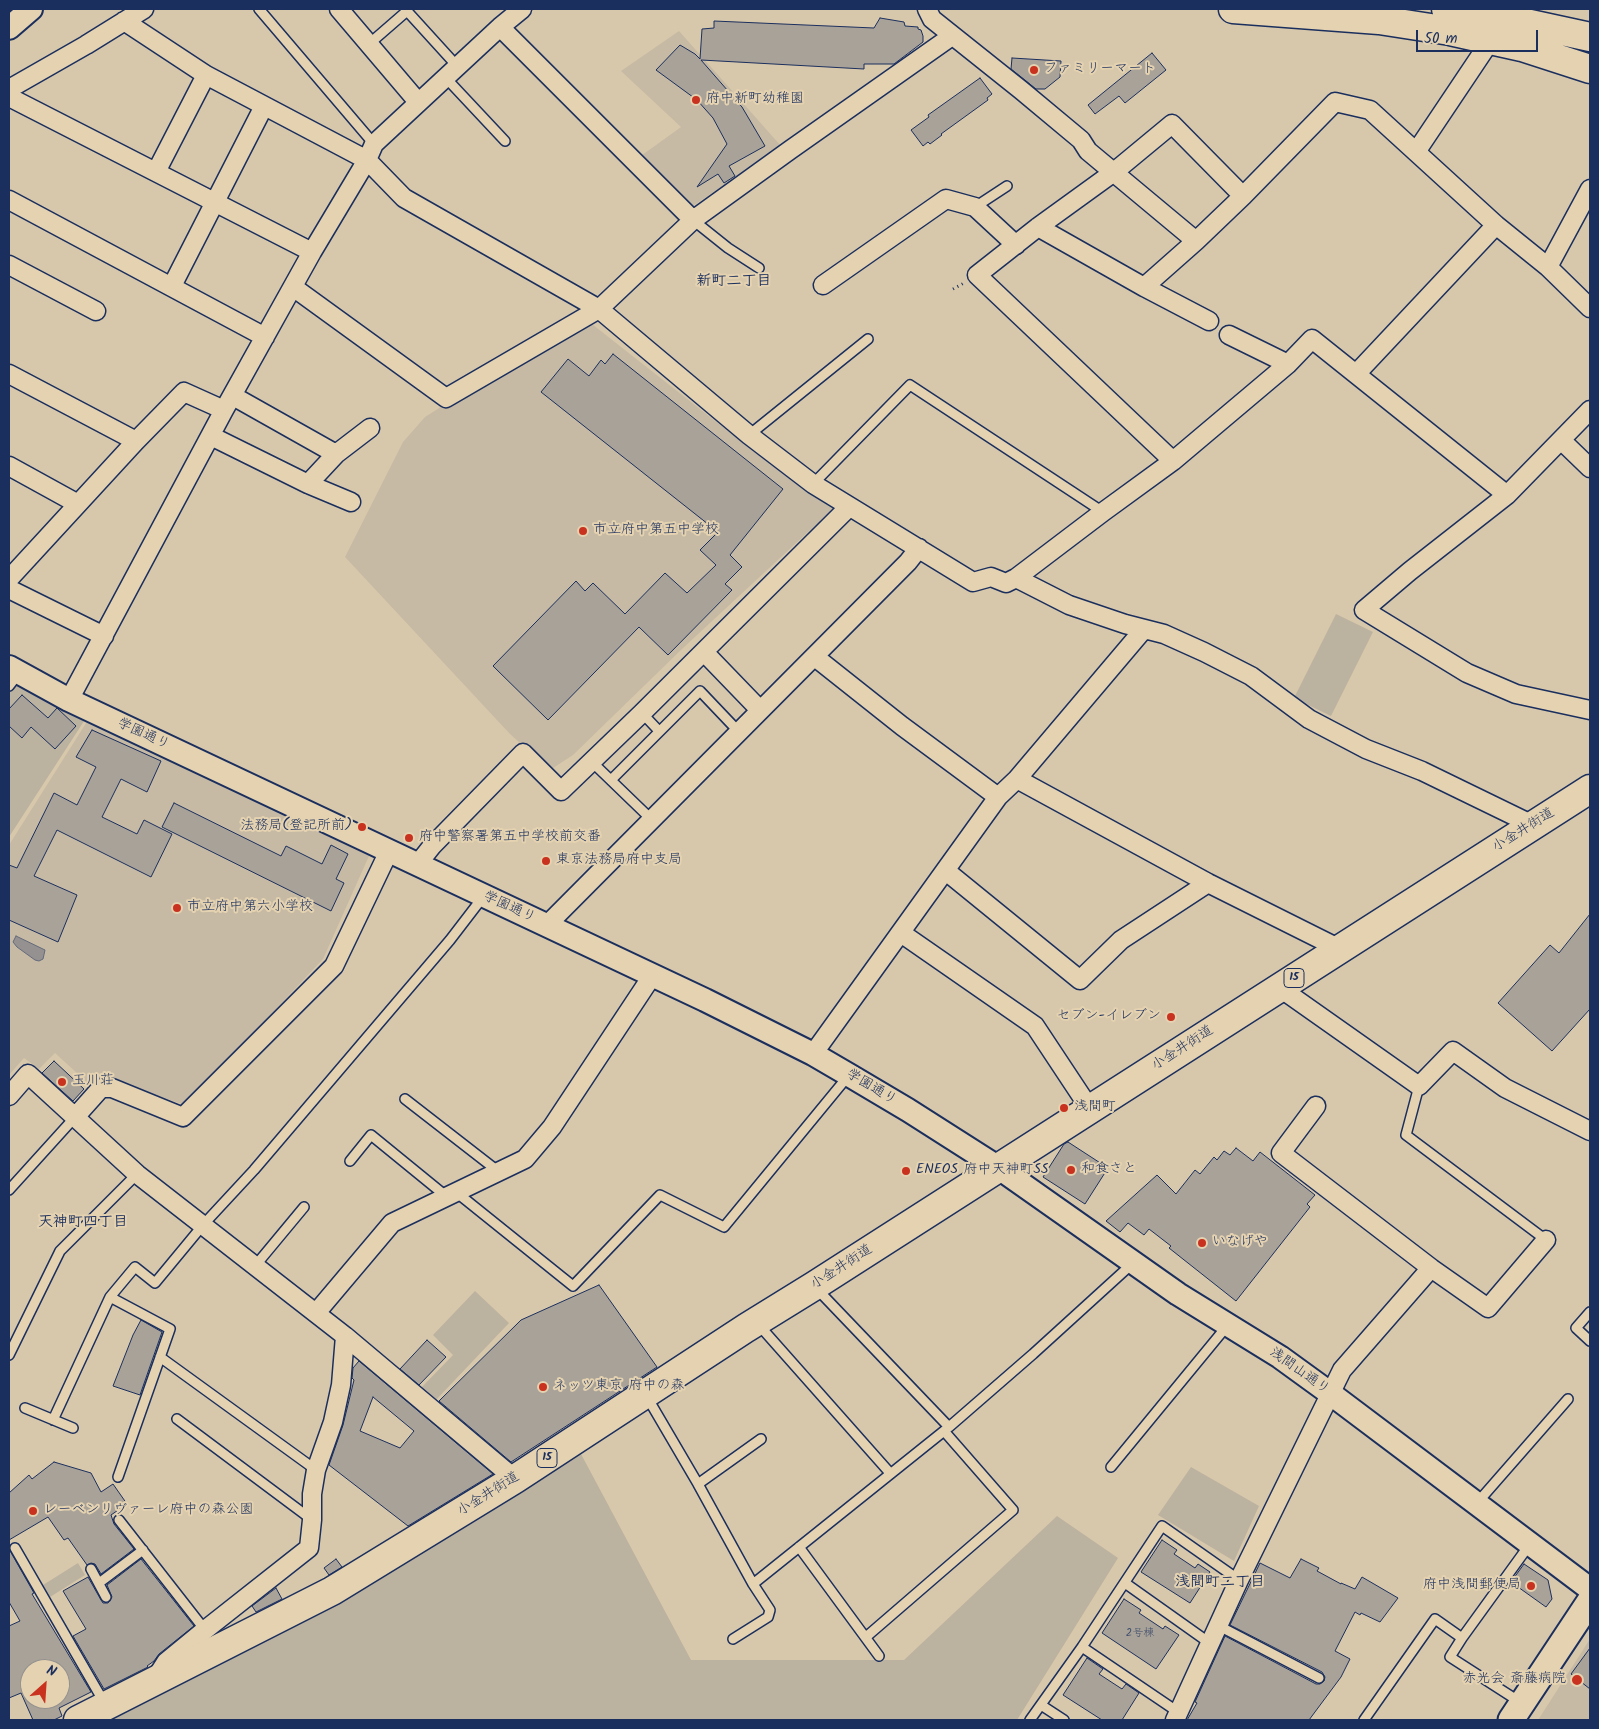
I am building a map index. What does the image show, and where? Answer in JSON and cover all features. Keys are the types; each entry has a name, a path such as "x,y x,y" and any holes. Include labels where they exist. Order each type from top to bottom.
{"main road":[{"path":"1233,9 1380,20 1504,22"},
{"path":"1446,9 1504,22 1590,37"},
{"path":"1504,22 1522,47 1590,69"},
{"name":"小金井街道","path":"78,1720 107,1707 332,1591 516,1479 756,1322 1590,789"},
{"path":"1517,1712 1590,1601"}],"street":[{"path":"9,28 31,9"},
{"path":"9,89 144,9"},
{"path":"339,9 418,102"},
{"path":"69,700 228,403 370,152 418,102 522,9"},
{"path":"927,9 932,19 1029,96 1081,140 1088,151 1196,241"},
{"path":"124,21 206,75 264,106 370,152 404,198 599,309 749,435 813,484 973,582 990,577 1006,582 1016,578 1173,461 1288,364 1312,338 1507,495"},
{"path":"1416,152 1504,22"},
{"path":"500,27 693,220"},
{"path":"293,288 446,398 599,309 693,220 952,36"},
{"path":"156,172 206,75"},
{"path":"9,97 312,252"},
{"path":"1144,287 1243,196 1335,102 1370,110 1496,225 1548,267 1590,308"},
{"path":"172,286 264,106"},
{"path":"1173,461 977,274 1114,172 1172,124 1243,196"},
{"path":"1548,267 1590,189"},
{"path":"823,285 946,199 975,207 1016,245"},
{"path":"9,200 265,337"},
{"path":"1356,374 1496,225"},
{"path":"1038,227 1144,287 1209,321"},
{"path":"9,265 96,311"},
{"path":"1229,335 1288,364"},
{"path":"9,374 136,441"},
{"path":"104,636 9,581 136,441 184,392 228,403 336,454"},
{"path":"1590,410 1507,495 1410,571 1364,610 1467,673 1516,694 1590,710"},
{"path":"308,484 336,454 370,428"},
{"path":"211,436 308,484 351,502"},
{"path":"1560,440 1590,468"},
{"path":"9,466 78,504"},
{"path":"417,864 432,846 523,753 561,791 849,507"},
{"path":"547,925 815,657 908,562 919,548"},
{"path":"1016,578 1069,605 1164,634 1251,676 1309,719 1366,749 1422,772 1533,825"},
{"path":"813,1054 998,797 1017,779 1144,629"},
{"path":"704,652 760,710"},
{"path":"815,657 902,726 998,797"},
{"name":"学園通り","path":"12,675 547,925 813,1054 908,1110 999,1168"},
{"path":"1017,779 1208,883 1340,949"},
{"path":"76,1116 101,1088 112,1088 183,1117 334,966 389,851"},
{"path":"946,871 1080,980 1121,940 1208,883"},
{"path":"901,933 1035,1026 1090,1109"},
{"path":"316,1313 392,1223 525,1159 552,1126 652,976"},
{"path":"1280,988 1419,1086 1453,1051 1505,1088 1590,1130"},
{"path":"9,1096 28,1074 76,1116 137,1174 345,1336 516,1479"},
{"path":"1316,1106 1281,1153 1431,1268 1488,1308 1546,1240"},
{"name":"浅間山通り","path":"999,1168 1178,1294 1228,1324 1331,1394 1590,1589"},
{"path":"1176,1716 1239,1580 1342,1370 1431,1268"},
{"path":"152,1683 166,1662 308,1548 312,1520 312,1494 316,1470 333,1422 341,1385 345,1336"}],"lane":[{"path":"259,9 370,152"},
{"path":"369,44 407,11 505,141"},
{"path":"975,207 1007,186"},
{"path":"693,220 728,248 759,268"},
{"path":"749,435 868,338"},
{"path":"813,484 910,385 1103,512"},
{"path":"611,780 700,691 739,732"},
{"path":"642,713 659,731"},
{"path":"592,762 651,819"},
{"path":"53,1420 110,1296 135,1267 155,1283 450,940 484,896"},
{"path":"350,1161 371,1135 573,1286 660,1195 724,1227 849,1075"},
{"path":"1419,1086 1406,1135 1546,1240"},
{"path":"405,1099 500,1172"},
{"path":"9,1190 76,1116"},
{"path":"9,1355 60,1251 137,1174"},
{"path":"255,1266 304,1207"},
{"path":"753,1584 947,1429 1133,1263"},
{"path":"814,1286 947,1429 1013,1510 866,1637"},
{"path":"110,1296 170,1329 118,1477"},
{"path":"1590,1312 1576,1328 1590,1341"},
{"path":"756,1322 890,1474"},
{"path":"1111,1466 1228,1324"},
{"path":"160,1357 316,1470"},
{"path":"645,1394 698,1484 753,1584 770,1610 768,1617 732,1639"},
{"path":"1476,1503 1568,1399"},
{"path":"25,1408 72,1428"},
{"path":"177,1418 312,1520"},
{"path":"698,1484 761,1439"},
{"path":"120,1520 205,1630"},
{"path":"1030,1720 1125,1584 1162,1526 1239,1580"},
{"path":"1517,1712 1450,1657 1530,1544"},
{"path":"799,1547 879,1656"},
{"path":"15,1548 107,1707"},
{"path":"99,1583 143,1550"},
{"path":"91,1569 106,1597"},
{"path":"1125,1584 1211,1644"},
{"path":"1364,1720 1435,1619 1462,1638"},
{"path":"1219,1626 1319,1678"},
{"path":"1082,1647 1176,1716"},
{"path":"1041,1705 1064,1720"}],"shaded area":[{"name":"府中新町幼稚園","path":"679,31 781,146 687,210 638,158 681,127 621,71"},
{"name":"市立府中第五中学校","path":"583,317 766,461 836,506 682,649 573,755 550,770 510,734 345,557 403,442 425,417"},
{"path":"1336,614 1373,632 1331,716 1294,698"},
{"path":"9,679 86,718 9,837"},
{"name":"市立府中第六小学校","path":"88,720 369,856 323,959 185,1105 103,1077 90,1085 55,1053 39,1069 24,1058 9,1075 9,845"},
{"path":"16,936 45,950 43,959 35,960 17,947 13,942"},
{"path":"475,1291 509,1323 434,1402 420,1389 453,1355 433,1335"},
{"path":"581,1454 691,1660 904,1660 1057,1516 1118,1558 1017,1720 101,1720"},
{"path":"1191,1467 1259,1506 1234,1561 1158,1515"},
{"path":"78,1563 85,1575 50,1597 43,1585"},
{"name":"赤光会 斎藤病院","path":"1590,1639 1590,1720 1538,1720"}],"building":[{"path":"880,18 904,22 905,26 918,27 923,36 923,42 894,64 864,64 864,69 701,60 742,107 765,146 729,166 735,176 724,183 718,174 697,187 727,144 713,118 697,100 656,70 680,45 700,59 702,29 714,28 714,21 874,28"},
{"path":"1152,53 1166,70 1125,103 1119,96 1095,114 1088,105"},
{"path":"1012,58 1061,61 1060,77 1045,89 1036,89 1011,69"},
{"path":"980,78 992,94 987,98 988,100 930,144 928,142 923,146 911,130 929,117 928,115"},
{"path":"613,354 783,489 730,555 742,567 725,584 732,590 668,655 639,627 548,720 493,666 576,581 585,591 593,583 625,614 665,573 687,593 716,565 700,550 718,532 541,392 568,359 589,376 601,360 605,364"},
{"path":"22,695 48,718 57,708 76,726 55,749 31,727 22,738 9,726 9,709"},
{"path":"92,730 161,761 147,792 121,779 102,817 137,834 144,820 172,834 151,877 57,830 34,876 77,895 58,942 9,920 9,865 17,868 54,793 77,805 96,767 76,757"},
{"path":"174,803 281,856 286,846 322,864 331,845 348,854 336,879 344,883 331,911 162,827"},
{"path":"1590,914 1590,1009 1552,1051 1498,1003 1550,945 1559,953"},
{"name":"玉川荘","path":"54,1061 84,1089 73,1101 42,1073"},
{"path":"1068,1142 1108,1168 1085,1204 1043,1177 1064,1144"},
{"path":"1236,1148 1253,1161 1260,1152 1315,1195 1307,1204 1310,1207 1236,1301 1169,1248 1171,1246 1149,1229 1144,1235 1128,1223 1120,1232 1106,1221 1157,1175 1176,1194 1195,1170 1200,1174 1214,1157 1217,1160 1224,1151 1230,1155"},
{"name":"ネッツ東京 府中の森","path":"599,1285 657,1367 511,1462 439,1401 521,1320"},
{"path":"141,1320 162,1332 140,1395 113,1386 133,1335"},
{"path":"427,1340 446,1357 419,1385 400,1369"},
{"path":"359,1361 493,1474 408,1526 329,1465 343,1425 354,1380 352,1378 353,1368","holes":["373,1397 414,1431 400,1448 360,1431"]},
{"path":"54,1462 91,1473 101,1492 113,1484 127,1504 111,1515 114,1524 134,1549 101,1574 95,1564 87,1565 68,1538 64,1540 48,1517 9,1540 9,1493 29,1475 32,1479"},
{"path":"1162,1540 1177,1550 1174,1554 1195,1568 1198,1564 1210,1572 1190,1603 1141,1572"},
{"path":"9,1549 34,1593 32,1594 91,1692 70,1702 70,1659 20,1659 20,1693 9,1698 9,1626 20,1621 9,1602"},
{"path":"141,1559 194,1626 159,1654 148,1667 104,1689 73,1636 86,1629 63,1591 88,1577 103,1603 108,1603 112,1597 107,1585"},
{"path":"336,1559 342,1567 329,1575 324,1568"},
{"path":"1301,1559 1319,1568 1317,1571 1341,1584 1355,1589 1362,1577 1398,1598 1380,1622 1355,1612 1335,1651 1350,1659 1341,1677 1309,1720 1187,1720 1197,1703 1195,1702 1225,1636 1316,1684 1324,1681 1325,1677 1322,1672 1230,1625 1260,1563 1290,1578"},
{"path":"1524,1564 1548,1580 1552,1599 1546,1607 1511,1582"},
{"path":"276,1588 282,1599 256,1612 252,1606"},
{"path":"1124,1599 1141,1610 1139,1613 1163,1629 1165,1626 1179,1635 1156,1669 1102,1633"},
{"path":"1590,1648 1590,1689 1571,1674"},
{"path":"1087,1658 1103,1669 1099,1674 1122,1689 1126,1684 1139,1693 1122,1720 1102,1720 1063,1695"},
{"path":"28,1709 59,1709 62,1716 54,1720 33,1720"}],"place":[{"name":"ファミリーマート","path":"1034,70"},
{"name":"府中新町幼稚園","path":"696,100"},
{"name":"市立府中第五中学校","path":"583,531"},
{"name":"法務局(登記所前)","path":"362,827"},
{"name":"府中警察署第五中学校前交番","path":"409,838"},
{"name":"東京法務局府中支局","path":"546,861"},
{"name":"市立府中第六小学校","path":"177,908"},
{"name":"セブン-イレブン","path":"1171,1017"},
{"name":"玉川荘","path":"62,1082"},
{"name":"浅間町","path":"1064,1108"},
{"name":"和食さと","path":"1071,1170"},
{"name":"ENEOS 府中天神町SS","path":"906,1171"},
{"name":"いなげや","path":"1202,1243"},
{"name":"ネッツ東京 府中の森","path":"543,1387"},
{"name":"レーベンリヴァーレ府中の森公園","path":"33,1511"},
{"name":"府中浅間郵便局","path":"1531,1586"},
{"name":"赤光会 斎藤病院","path":"1577,1680"}],"district":[{"name":"新町二丁目","path":"734,282"},
{"name":"天神町四丁目","path":"83,1223"},
{"name":"浅間町二丁目","path":"1220,1583"}]}
